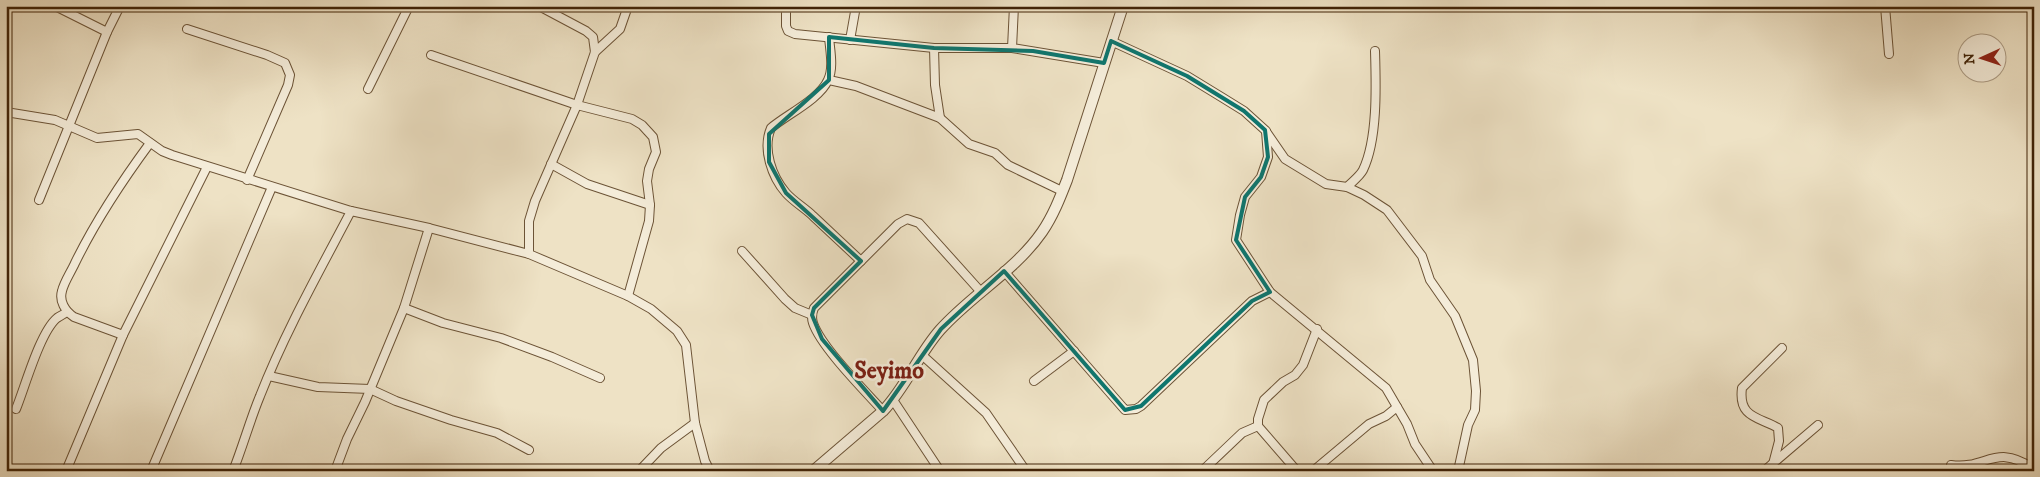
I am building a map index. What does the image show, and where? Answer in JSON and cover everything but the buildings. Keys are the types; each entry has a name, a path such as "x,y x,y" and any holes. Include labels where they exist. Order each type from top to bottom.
{"street":[{"path":"55,6 107,32"},
{"path":"38,200 107,32 120,6"},
{"path":"368,89 408,6"},
{"path":"529,254 529,221 577,105 595,52 593,37 586,31 539,6"},
{"path":"595,52 620,29 628,6"},
{"path":"786,6 786,26 788,31 795,34 934,48 1012,48 1104,63"},
{"path":"850,40 856,6"},
{"path":"1012,48 1014,6"},
{"path":"813,471 883,411 893,400 941,329 1004,271 1042,232 1062,191 1080,142 1122,6"},
{"path":"1885,6 1889,54"},
{"path":"187,29 267,55 285,63 290,75 288,85 248,180"},
{"path":"829,37 830,67 828,80 816,95 771,128 768,143 769,162 786,193 812,214 861,262"},
{"path":"1111,41 1187,76 1244,111 1266,130 1285,159 1326,184 1347,187 1364,195 1387,210 1422,256 1430,280 1455,316 1473,360 1476,391 1474,410 1468,425 1458,471"},
{"path":"934,48 935,85 940,118"},
{"path":"1347,187 1363,172 1370,147 1377,97 1375,51"},
{"path":"431,55 577,105 632,119 653,137 656,152 649,169 647,181 650,206 649,221 628,296"},
{"path":"828,80 856,86 940,118 969,144 995,153 1008,165 1062,191"},
{"path":"6,112 55,120 97,138 138,134 167,154 351,212 429,228 529,254 628,296 664,319 677,331 686,345 695,423 705,461 710,471"},
{"path":"1266,130 1268,157 1261,177 1245,197 1236,240 1270,292 1386,388 1415,444 1433,471"},
{"path":"123,335 74,317 67,312 64,306 61,291 83,246 119,184 150,143"},
{"path":"551,164 587,184 650,206"},
{"path":"66,471 123,335 207,167"},
{"path":"151,471 272,187"},
{"path":"233,471 269,376 309,290 351,212"},
{"path":"883,411 822,339 813,324 812,315 814,308 902,221 907,219 919,223 981,292"},
{"path":"335,471 404,308 429,228"},
{"path":"742,251 785,299 795,308 812,315"},
{"path":"1004,271 1125,410 1136,409 1252,301 1270,292"},
{"path":"404,308 443,323 500,338 600,378"},
{"path":"16,410 42,341 52,323 67,312"},
{"path":"1298,471 1258,426 1258,419 1264,400 1283,382 1295,375 1303,365 1317,329"},
{"path":"1773,464 1779,441 1778,428 1752,417 1742,404 1741,396 1742,388 1782,348"},
{"path":"1034,381 1074,351"},
{"path":"922,355 986,413 1026,471"},
{"path":"269,376 318,387 370,389 405,404 497,433 529,450"},
{"path":"893,400 940,471"},
{"path":"1314,471 1369,424 1386,416 1397,407"},
{"path":"639,471 661,448 695,423"},
{"path":"1764,471 1818,425"},
{"path":"1202,471 1242,433 1258,426"},
{"path":"1951,464 1964,466 1997,457 2010,457 2023,461 2034,469"}],"highlighted area":[{"path":"829,37 934,48 1033,51 1104,63 1111,41 1187,76 1244,111 1265,130 1268,157 1261,177 1245,197 1236,240 1270,292 1252,301 1141,406 1125,410 1004,271 941,329 883,411 822,339 812,315 814,308 861,261 786,193 769,162 769,134 829,80"}],"district":[{"name":"Seyimo","path":"889,371"}]}
